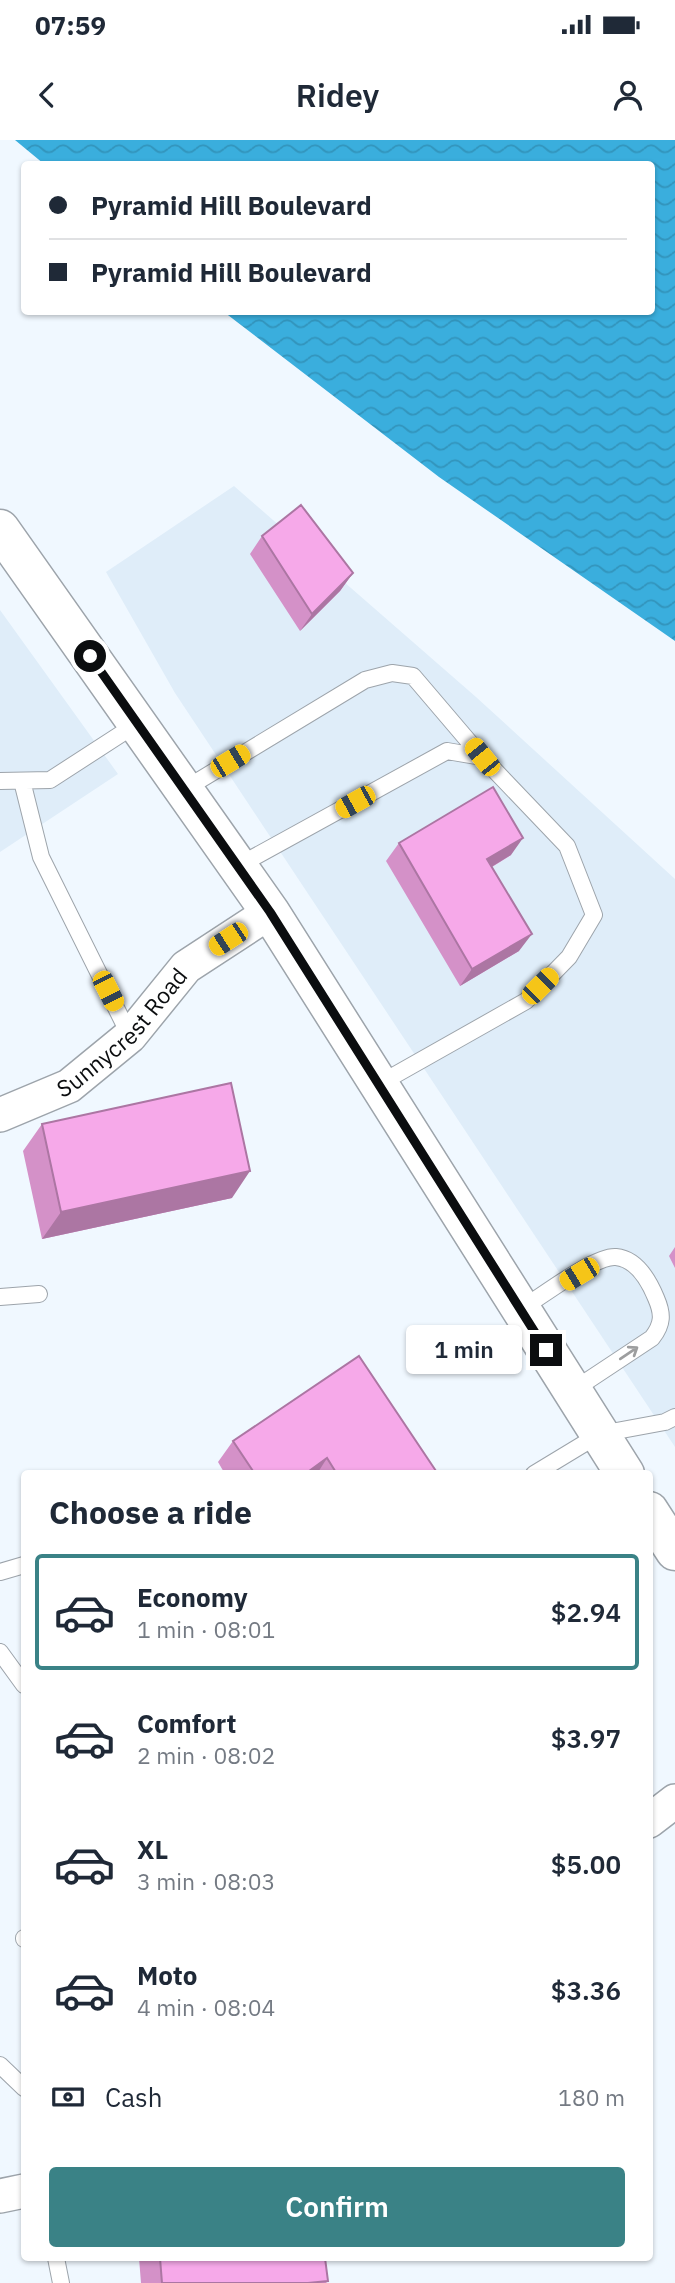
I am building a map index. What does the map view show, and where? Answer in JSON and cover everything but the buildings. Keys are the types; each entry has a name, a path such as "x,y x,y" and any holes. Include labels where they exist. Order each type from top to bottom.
{"main road":[{"path":"0,529 139,722 270,912 622,1470"},
{"path":"653,1517 675,1552"}],"street":[{"name":"Sunnycrest Road","path":"0,1115 69,1086 130,1036 186,967 270,912"},
{"path":"653,1818 675,1801"},
{"path":"0,2196 21,2192"}],"lane":[{"path":"185,789 365,680 392,673 413,676 482,757 567,846 594,915 569,957 526,1001 378,1084"},
{"path":"0,781 50,780 139,722"},
{"path":"239,866 447,751 482,757"},
{"path":"22,781 41,857 130,1036"},
{"path":"521,1310 598,1262 615,1257 634,1263 650,1284 662,1312 660,1328 652,1338 572,1391"},
{"path":"0,1297 39,1294"},
{"path":"541,1470 600,1434 665,1422 675,1416"},
{"path":"0,1572 21,1566"},
{"path":"0,1651 21,1681"},
{"path":"0,2065 21,2085"},
{"path":"57,2261 61,2283"}],"shaded area":[{"path":"234,486 476,697 675,879 675,1447 175,693 106,572"},
{"path":"0,610 118,774 0,852"}],"water":[{"path":"15,140 675,140 675,641 439,477 228,315 655,315 655,161 40,161"}],"route":[{"path":"90,656 139,722 270,912 546,1350"}]}
